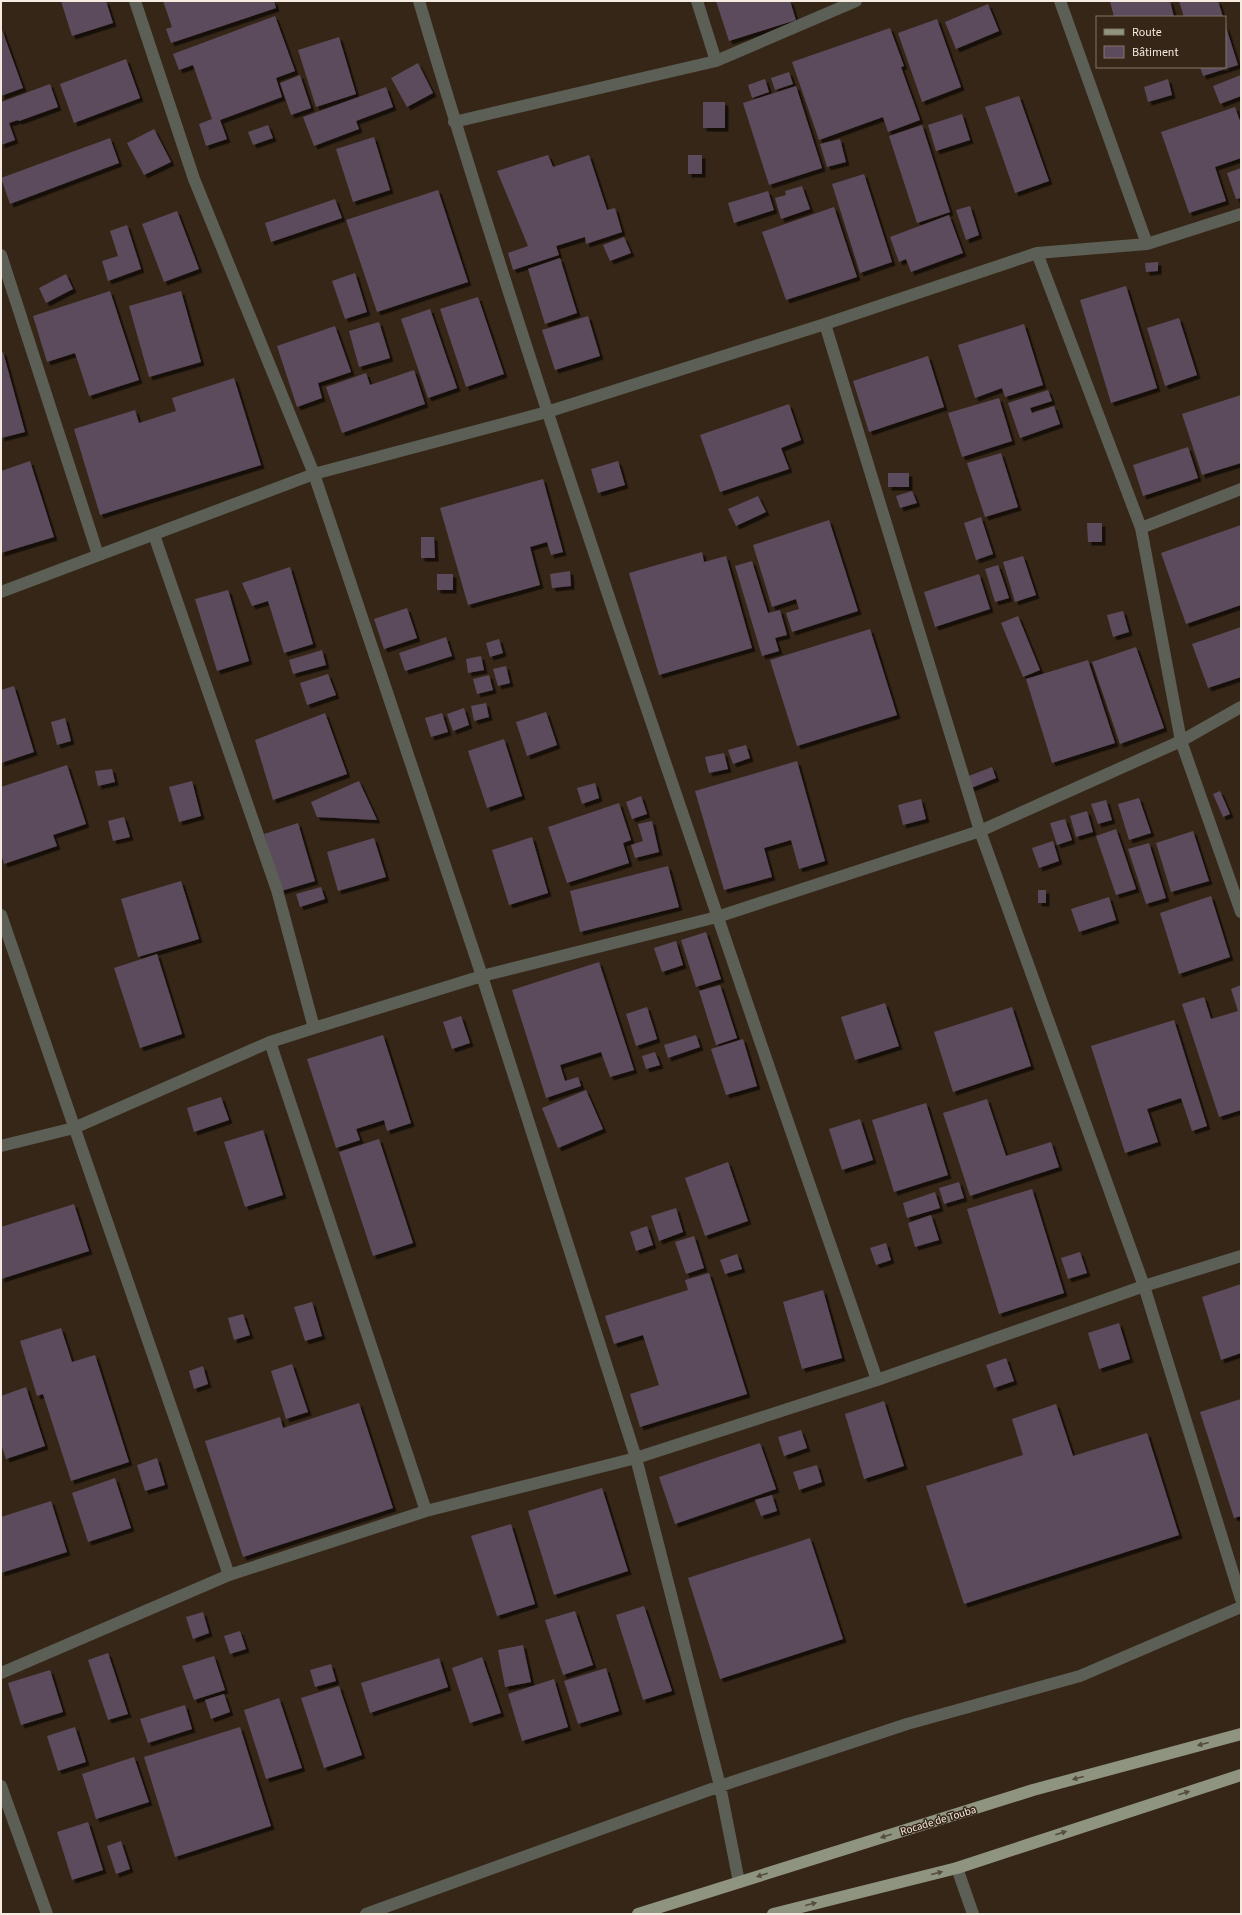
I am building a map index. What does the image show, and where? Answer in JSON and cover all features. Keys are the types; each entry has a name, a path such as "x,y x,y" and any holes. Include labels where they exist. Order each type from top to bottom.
{"main road":[{"name":"Rocade de Touba","path":"638,1914 1033,1790 1241,1734"},
{"path":"773,1914 957,1868 1241,1775"}],"street":[{"path":"135,1 194,179 314,474 482,976 636,1458 720,1786 739,1882"},
{"path":"419,1 454,122 547,412 717,918 877,1380"},
{"path":"697,1 716,61"},
{"path":"454,122 716,61 856,1"},
{"path":"1060,1 1147,244"},
{"path":"1,592 314,474 547,412 825,324 1038,253 1147,244 1241,214"},
{"path":"1038,253 1141,528 1181,741 1241,912"},
{"path":"1,255 98,555"},
{"path":"825,324 980,830 1144,1286 1241,1599"},
{"path":"1141,528 1241,489"},
{"path":"154,535 277,890 314,1028"},
{"path":"1,1146 74,1128 270,1042 482,976 717,918 980,830 1181,741 1241,707"},
{"path":"1,915 229,1575"},
{"path":"270,1042 426,1511"},
{"path":"1,1673 229,1575 426,1511 636,1458 877,1380 1144,1286 1241,1256"},
{"path":"366,1914 720,1786 907,1724 1080,1676 1241,1606"},
{"path":"1,1786 47,1914"},
{"path":"957,1868 973,1914"}],"building":[{"path":"61,1 106,1 113,23 72,36"},
{"path":"163,1 274,1 276,8 171,43 166,29 172,27"},
{"path":"716,1 790,1 796,20 729,41"},
{"path":"1110,1 1170,1 1174,16 1114,16"},
{"path":"1179,1 1218,1 1223,16 1184,16"},
{"path":"988,4 999,31 956,49 945,22"},
{"path":"275,16 295,71 276,78 282,97 220,120 227,139 206,146 199,124 212,119 193,65 179,70 173,54"},
{"path":"937,19 961,87 922,102 898,33"},
{"path":"1,27 23,88 1,96"},
{"path":"1226,27 1238,65 1203,76 1200,68 1226,68"},
{"path":"890,28 904,66 901,67 920,120 888,132 883,117 819,140 792,62"},
{"path":"339,37 356,94 316,107 298,50"},
{"path":"126,59 140,98 74,123 60,84"},
{"path":"418,63 433,93 407,107 391,78"},
{"path":"789,72 793,84 775,90 771,78"},
{"path":"300,75 311,108 291,115 280,83"},
{"path":"1241,75 1241,96 1220,104 1213,86"},
{"path":"765,79 769,92 752,98 748,85"},
{"path":"1168,79 1172,95 1148,102 1144,87"},
{"path":"50,84 58,107 19,121 9,123 15,140 1,145 1,102"},
{"path":"796,86 822,168 769,185 743,103"},
{"path":"386,87 393,107 356,121 359,129 314,146 303,117"},
{"path":"1019,96 1049,181 1015,193 985,107"},
{"path":"703,102 725,102 725,128 703,128"},
{"path":"1235,107 1241,124 1241,158 1215,167 1226,201 1189,213 1161,132"},
{"path":"962,114 970,140 936,151 928,125"},
{"path":"268,125 273,138 253,145 248,132"},
{"path":"922,125 950,212 917,223 889,136"},
{"path":"154,129 171,162 144,175 127,143"},
{"path":"374,137 390,190 353,202 336,149"},
{"path":"110,138 119,163 10,204 1,178"},
{"path":"840,139 846,162 827,167 820,144"},
{"path":"548,155 553,167 589,155 607,210 615,208 622,232 586,244 585,237 556,246 559,255 513,270 508,253 528,246 497,171"},
{"path":"688,155 702,155 702,174 688,174"},
{"path":"1241,168 1241,198 1236,199 1227,173"},
{"path":"864,174 892,262 860,273 832,184"},
{"path":"802,186 810,209 781,219 775,198 786,195 785,191"},
{"path":"438,190 468,282 377,312 346,220"},
{"path":"768,191 774,210 734,223 728,203"},
{"path":"335,199 342,218 271,242 265,223"},
{"path":"970,206 979,235 966,240 956,210"},
{"path":"834,207 857,277 786,300 762,232"},
{"path":"177,211 199,269 164,282 142,224"},
{"path":"949,215 963,253 911,272 906,259 899,262 890,237"},
{"path":"127,225 141,269 108,281 102,261 118,256 110,231"},
{"path":"624,237 631,253 610,261 603,245"},
{"path":"560,258 577,313 545,324 528,269"},
{"path":"1158,262 1158,271 1146,272 1145,263"},
{"path":"355,273 367,312 345,319 332,281"},
{"path":"66,274 73,289 46,303 39,288"},
{"path":"1126,286 1157,388 1111,403 1080,300"},
{"path":"110,291 139,380 89,396 75,353 47,362 33,316"},
{"path":"181,291 201,362 149,377 129,306"},
{"path":"478,297 504,374 466,387 440,309"},
{"path":"430,309 457,388 428,398 401,319"},
{"path":"588,316 600,356 555,370 542,330"},
{"path":"1179,318 1197,375 1165,386 1147,328"},
{"path":"379,322 390,358 359,367 349,331"},
{"path":"1024,324 1043,385 1005,397 1002,388 975,398 958,345"},
{"path":"335,326 351,372 318,383 322,398 297,407 277,346"},
{"path":"1,352 3,352 25,432 1,438"},
{"path":"928,356 944,407 869,432 853,381"},
{"path":"414,370 425,404 342,433 326,387 366,373 370,385"},
{"path":"234,378 261,465 100,515 74,429 135,410 139,423 176,411 172,398"},
{"path":"1048,390 1052,401 1030,408 1032,413 1054,406 1060,424 1020,438 1008,403"},
{"path":"1241,395 1241,463 1202,475 1182,414"},
{"path":"999,398 1012,441 962,457 948,413"},
{"path":"789,404 801,440 781,448 789,469 720,492 700,435"},
{"path":"1188,447 1198,478 1143,496 1133,465"},
{"path":"1001,453 1018,507 985,517 967,463"},
{"path":"30,461 54,537 1,553 1,471"},
{"path":"618,461 625,485 598,493 591,469"},
{"path":"888,473 909,473 909,487 888,487"},
{"path":"543,479 563,552 551,555 547,542 530,547 540,585 468,605 440,508"},
{"path":"912,491 917,503 900,508 896,496"},
{"path":"758,496 766,512 736,526 728,509"},
{"path":"981,517 993,554 976,560 964,523"},
{"path":"829,520 858,611 792,632 786,613 799,609 796,599 772,607 753,545"},
{"path":"1087,523 1102,523 1102,542 1088,542"},
{"path":"1241,525 1241,605 1186,624 1161,553"},
{"path":"421,537 434,537 435,558 421,558"},
{"path":"702,552 704,562 726,556 752,648 659,675 629,573"},
{"path":"1023,556 1036,595 1015,602 1003,562"},
{"path":"752,561 768,613 780,610 787,635 775,638 779,651 762,656 735,566"},
{"path":"998,565 1009,598 995,602 985,569"},
{"path":"290,567 313,644 284,653 268,601 252,606 242,583"},
{"path":"570,571 571,586 552,588 550,574"},
{"path":"437,574 453,574 453,590 437,590"},
{"path":"979,574 990,609 935,627 924,592"},
{"path":"228,590 249,661 217,671 195,599"},
{"path":"407,608 417,638 384,649 374,619"},
{"path":"1123,611 1129,632 1113,637 1107,615"},
{"path":"1018,616 1040,670 1023,677 1001,623"},
{"path":"1241,627 1241,677 1208,688 1192,644"},
{"path":"870,629 897,715 797,746 770,660"},
{"path":"446,637 452,656 405,671 399,653"},
{"path":"499,639 503,653 490,657 486,643"},
{"path":"1136,647 1164,728 1120,744 1092,662"},
{"path":"322,650 326,665 293,674 289,660"},
{"path":"481,656 484,670 468,673 466,659"},
{"path":"1088,660 1115,743 1052,763 1026,679"},
{"path":"506,666 510,683 498,686 493,669"},
{"path":"328,674 336,695 307,705 300,683"},
{"path":"489,675 493,690 477,694 473,679"},
{"path":"14,686 34,752 1,763 1,690"},
{"path":"486,703 489,717 474,721 471,706"},
{"path":"464,708 469,725 453,731 447,714"},
{"path":"546,712 557,745 527,756 516,722"},
{"path":"325,713 347,774 273,800 255,740"},
{"path":"442,713 448,732 431,737 425,718"},
{"path":"65,718 71,741 57,745 51,722"},
{"path":"504,739 522,796 487,808 468,751"},
{"path":"746,745 750,758 733,764 728,750"},
{"path":"724,753 728,769 709,773 705,757"},
{"path":"797,761 825,861 799,869 791,840 764,848 772,877 724,890 695,791"},
{"path":"67,765 86,824 53,835 57,846 4,864 1,854 1,787"},
{"path":"992,767 996,778 971,788 966,777"},
{"path":"112,769 115,782 98,786 95,771"},
{"path":"192,781 201,816 179,822 169,787"},
{"path":"359,781 377,820 317,817 311,802"},
{"path":"595,783 599,798 582,804 577,788"},
{"path":"1220,791 1230,814 1223,817 1213,794"},
{"path":"641,796 647,814 632,819 626,802"},
{"path":"1139,798 1151,833 1129,840 1118,804"},
{"path":"921,799 926,819 903,825 898,805"},
{"path":"1106,800 1112,820 1098,824 1091,804"},
{"path":"619,803 631,840 623,843 629,863 567,883 548,827"},
{"path":"1087,811 1093,832 1076,837 1070,816"},
{"path":"124,817 130,837 113,841 108,821"},
{"path":"1065,819 1072,840 1057,845 1050,823"},
{"path":"652,821 659,852 635,858 631,845 643,841 638,824"},
{"path":"298,823 315,881 281,891 264,834"},
{"path":"1116,829 1136,889 1116,895 1096,836"},
{"path":"1193,831 1209,881 1171,892 1156,843"},
{"path":"532,837 548,893 509,905 492,850"},
{"path":"374,838 386,877 338,891 327,852"},
{"path":"1053,841 1059,861 1039,868 1032,848"},
{"path":"1149,843 1166,898 1146,904 1128,849"},
{"path":"668,866 679,907 580,932 570,891"},
{"path":"181,881 199,939 138,957 121,899"},
{"path":"321,887 325,899 300,907 296,894"},
{"path":"1038,890 1046,890 1046,903 1038,903"},
{"path":"1211,896 1230,957 1179,974 1160,913"},
{"path":"1109,897 1116,920 1079,932 1071,909"},
{"path":"706,932 721,979 696,987 681,940"},
{"path":"676,941 683,965 662,972 654,948"},
{"path":"157,954 182,1034 140,1048 114,968"},
{"path":"599,962 634,1070 610,1077 601,1052 560,1065 565,1081 578,1077 581,1086 546,1098 512,990"},
{"path":"720,985 737,1038 716,1045 699,991"},
{"path":"1241,985 1241,1110 1219,1117 1182,1004 1204,997 1211,1019 1238,1011 1231,989"},
{"path":"885,1003 899,1046 855,1060 841,1017"},
{"path":"647,1007 657,1039 636,1046 626,1014"},
{"path":"1012,1007 1031,1066 953,1092 934,1032"},
{"path":"461,1016 470,1043 452,1049 443,1022"},
{"path":"1174,1020 1207,1126 1192,1131 1181,1098 1147,1109 1158,1142 1125,1153 1091,1046"},
{"path":"383,1035 411,1123 387,1131 384,1120 356,1129 360,1140 336,1148 307,1059"},
{"path":"696,1035 700,1047 668,1058 664,1045"},
{"path":"743,1039 757,1086 726,1095 711,1049"},
{"path":"655,1052 660,1065 646,1069 642,1056"},
{"path":"586,1090 603,1129 558,1148 542,1108"},
{"path":"221,1097 229,1120 194,1132 187,1108"},
{"path":"987,1099 1006,1156 1051,1142 1059,1167 970,1196 943,1113"},
{"path":"926,1103 948,1175 894,1192 872,1120"},
{"path":"860,1119 873,1160 842,1170 829,1129"},
{"path":"263,1130 283,1195 245,1207 224,1142"},
{"path":"379,1139 413,1243 373,1256 339,1152"},
{"path":"728,1162 748,1221 705,1236 685,1178"},
{"path":"959,1182 964,1198 944,1204 939,1188"},
{"path":"1032,1189 1064,1293 999,1314 967,1209"},
{"path":"935,1192 940,1208 907,1218 903,1203"},
{"path":"74,1204 89,1251 1,1279 1,1227"},
{"path":"676,1208 683,1232 659,1241 651,1216"},
{"path":"931,1215 939,1240 915,1247 908,1223"},
{"path":"647,1226 653,1245 636,1251 630,1232"},
{"path":"694,1236 704,1268 686,1274 675,1242"},
{"path":"886,1243 891,1260 876,1265 870,1248"},
{"path":"1080,1252 1087,1273 1068,1279 1061,1258"},
{"path":"737,1254 742,1269 725,1274 720,1260"},
{"path":"709,1273 747,1394 640,1427 630,1394 659,1385 643,1335 614,1344 605,1316 688,1290 685,1280"},
{"path":"1241,1284 1241,1353 1221,1360 1202,1297"},
{"path":"823,1290 842,1358 802,1369 783,1302"},
{"path":"312,1302 322,1336 305,1341 294,1307"},
{"path":"243,1314 250,1335 234,1340 228,1318"},
{"path":"1119,1323 1130,1359 1099,1369 1088,1333"},
{"path":"61,1328 72,1362 95,1355 129,1462 71,1481 43,1394 37,1396 20,1341"},
{"path":"1006,1358 1014,1381 994,1388 986,1365"},
{"path":"292,1364 308,1412 286,1419 271,1371"},
{"path":"203,1366 208,1384 194,1389 189,1371"},
{"path":"26,1387 45,1446 6,1459 1,1444 1,1396"},
{"path":"1241,1399 1241,1516 1234,1518 1200,1412"},
{"path":"884,1401 904,1466 864,1479 845,1414"},
{"path":"359,1403 393,1508 243,1557 205,1441 280,1417 283,1428"},
{"path":"1056,1404 1073,1456 1147,1433 1179,1535 964,1604 926,1486 1023,1455 1012,1419"},
{"path":"801,1430 807,1448 784,1456 778,1437"},
{"path":"760,1443 776,1489 675,1524 659,1477"},
{"path":"157,1458 165,1485 145,1491 137,1465"},
{"path":"817,1465 822,1482 799,1490 793,1472"},
{"path":"115,1478 131,1528 88,1542 72,1493"},
{"path":"602,1488 628,1571 554,1595 528,1511"},
{"path":"772,1495 777,1511 761,1516 755,1500"},
{"path":"51,1501 67,1552 1,1573 1,1517"},
{"path":"511,1524 535,1604 497,1616 471,1536"},
{"path":"810,1538 843,1639 720,1679 688,1578"},
{"path":"644,1606 672,1691 643,1700 616,1615"},
{"path":"575,1611 593,1665 563,1675 545,1620"},
{"path":"203,1612 209,1633 193,1639 186,1617"},
{"path":"240,1631 246,1649 230,1654 224,1636"},
{"path":"523,1645 531,1682 505,1687 498,1650"},
{"path":"108,1653 128,1714 108,1720 88,1660"},
{"path":"214,1656 225,1690 194,1700 182,1666"},
{"path":"482,1657 501,1713 470,1723 452,1668"},
{"path":"439,1658 448,1687 370,1713 361,1683"},
{"path":"331,1664 336,1681 315,1687 310,1670"},
{"path":"606,1668 619,1711 578,1724 564,1681"},
{"path":"50,1670 63,1712 21,1725 8,1683"},
{"path":"554,1679 568,1727 522,1741 508,1694"},
{"path":"339,1686 362,1755 324,1768 301,1698"},
{"path":"224,1694 230,1712 211,1719 205,1700"},
{"path":"279,1698 302,1768 266,1779 244,1710"},
{"path":"185,1705 192,1729 148,1743 140,1719"},
{"path":"75,1727 86,1762 58,1771 47,1736"},
{"path":"240,1727 271,1826 175,1857 144,1757"},
{"path":"134,1757 149,1802 96,1819 82,1774"},
{"path":"88,1822 103,1870 72,1880 57,1832"},
{"path":"121,1841 130,1869 116,1874 107,1846"}]}
